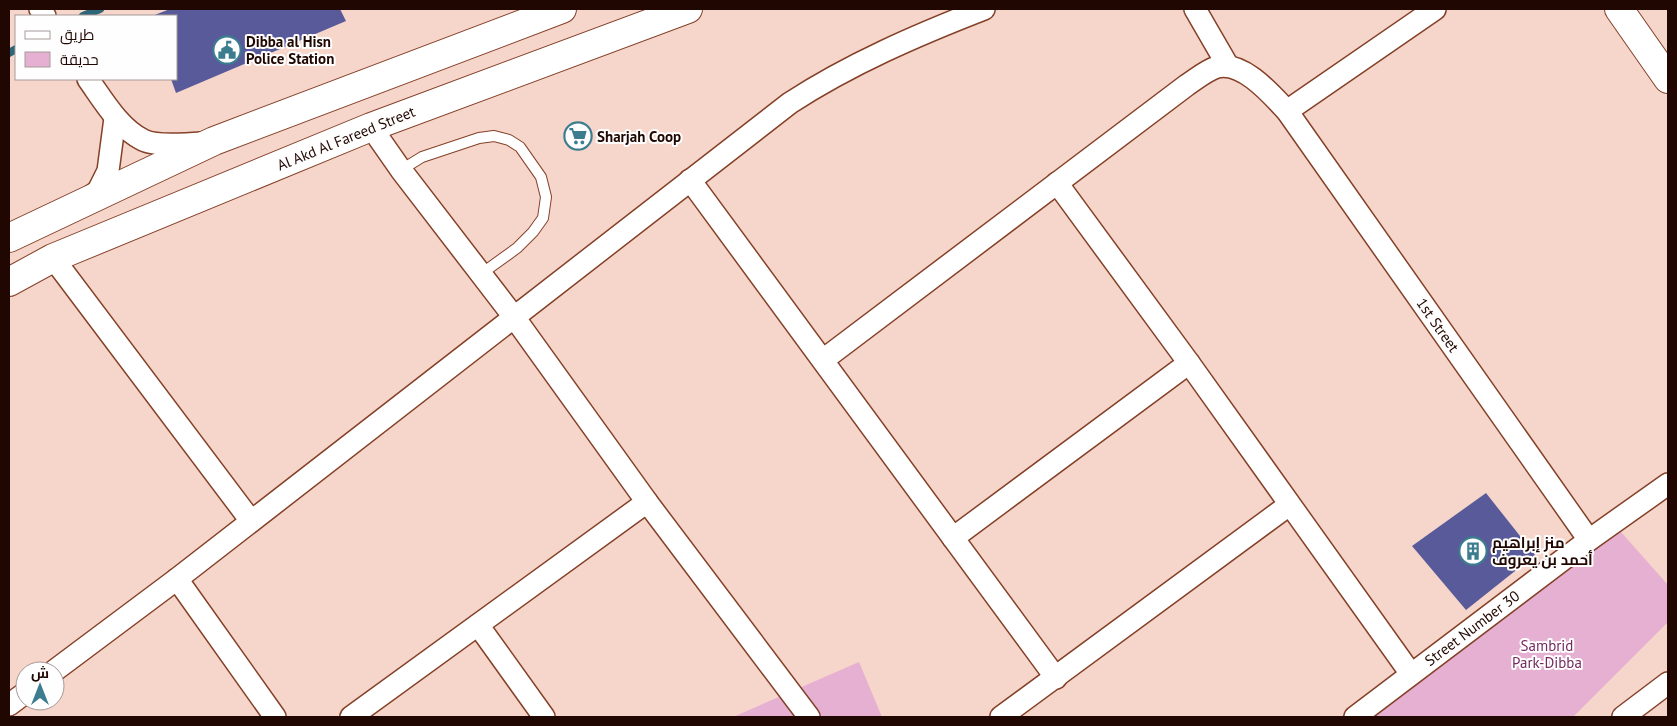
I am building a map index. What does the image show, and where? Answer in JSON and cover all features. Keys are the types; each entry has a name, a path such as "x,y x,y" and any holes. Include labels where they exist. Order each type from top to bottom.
{"main road":[{"path":"9,238 214,141 562,9"},
{"name":"Al Akd Al Fareed Street","path":"9,282 54,258 371,127 688,9"},
{"path":"1619,9 1667,74"}],"street":[{"path":"65,663 177,579 790,103 813,88 858,64 960,13 984,9"},
{"path":"823,360 1187,85 1216,68 1228,66 1195,9"},
{"path":"1288,111 1435,9"},
{"name":"1st Street","path":"1228,66 1247,73 1267,89 1288,111 1589,540"},
{"path":"89,80 115,118 144,141 181,145 214,141"},
{"path":"76,206 98,191 108,171 115,118"},
{"path":"371,127 401,170 514,317 647,502 809,717"},
{"path":"690,180 1056,678"},
{"path":"1057,183 1189,363 1411,674"},
{"path":"54,258 251,521"},
{"path":"953,538 1189,363"},
{"name":"Street Number 30","path":"1354,717 1589,540 1668,484"},
{"path":"351,717 647,502"},
{"path":"1001,717 1289,505"},
{"path":"177,579 275,717"},
{"path":"478,625 544,717"},
{"path":"1623,717 1668,682"}],"lane":[{"path":"401,170 422,157 479,138 494,136 509,140 520,147 541,177 546,197 543,218 533,232 517,248 481,274"}],"green space":[{"name":"Sambrid Park-Dibba","path":"1613,523 1668,585 1668,622 1573,717 1357,717"},
{"path":"859,662 882,717 733,717"}],"building":[{"name":"Dibba al Hisn Police Station","path":"170,9 340,9 346,21 176,93 171,80 178,80 178,15 155,15"},
{"name":"منز إبراهيم أحمد بن يعروف","path":"1486,493 1535,555 1466,610 1412,546"}],"waterway":[{"path":"85,15 100,9"},
{"path":"9,53 15,50"}],"place":[{"name":"Dibba al Hisn Police Station","path":"227,50"},
{"name":"Sharjah Coop","path":"578,136"},
{"name":"منز إبراهيم أحمد بن يعروف","path":"1473,551"}]}
